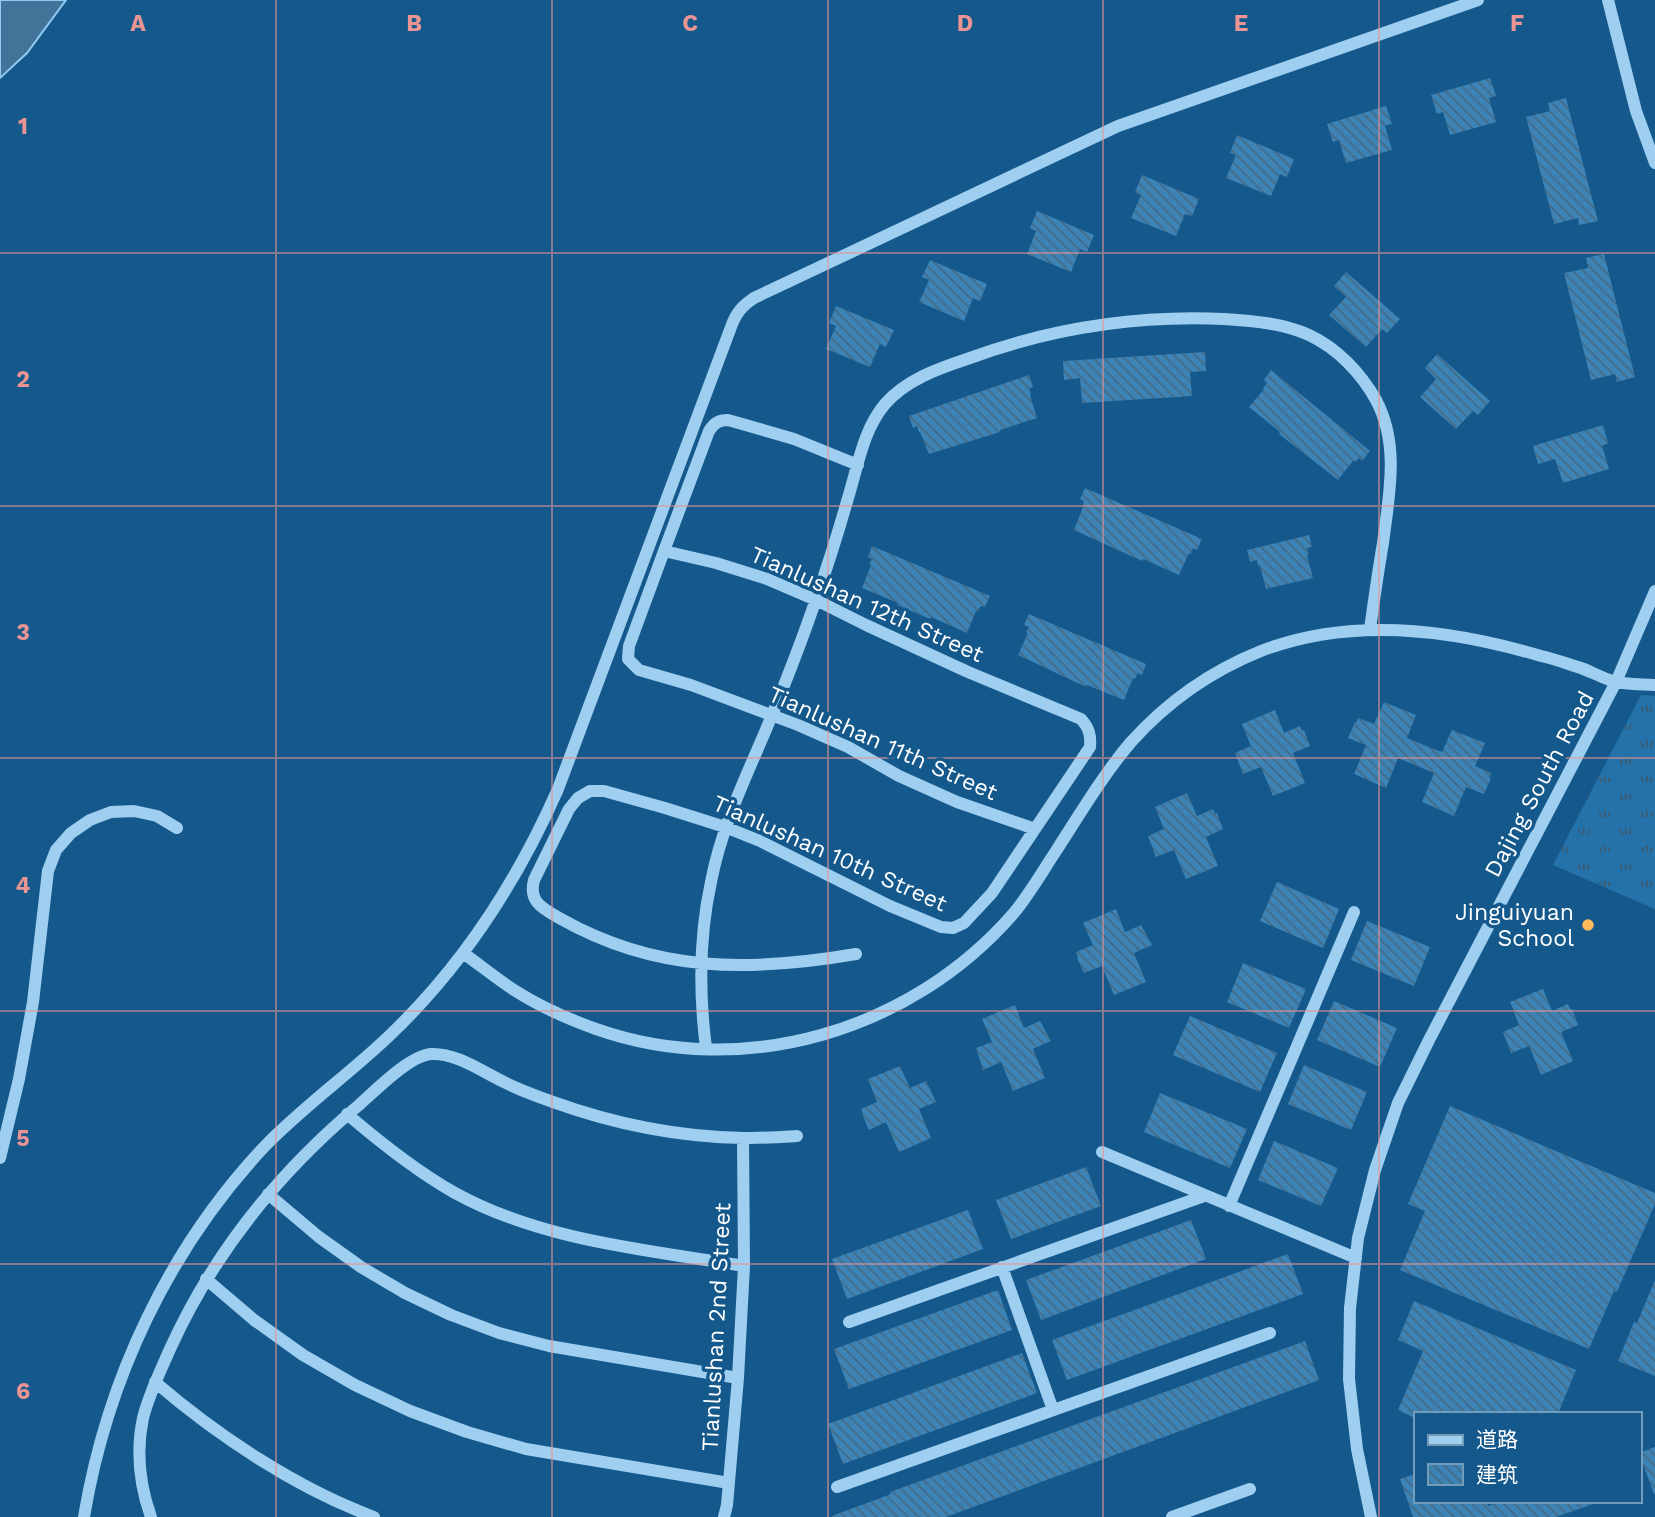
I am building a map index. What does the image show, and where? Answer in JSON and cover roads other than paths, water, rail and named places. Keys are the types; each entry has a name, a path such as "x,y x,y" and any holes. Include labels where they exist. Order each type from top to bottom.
{"street":[{"path":"84,1517 106,1420 127,1360 154,1303 186,1247 223,1195 265,1147 310,1102 388,1037 431,992 463,953 506,891 537,835 558,789 731,327 744,305 1118,126 1478,0"},
{"path":"1608,0 1636,111 1655,163"},
{"path":"706,1048 701,964 706,908 725,827 816,600 867,432 886,404 911,382 1000,346 1061,330 1123,321 1185,317 1248,321 1279,325 1310,335 1337,353 1360,375 1377,402 1388,432 1392,464 1370,629"},
{"path":"664,551 709,431 713,424 720,420 728,419 794,439 858,465"},
{"name":"Tianlushan 12th Street","path":"664,551 767,579 947,663 1081,719 1091,736 1090,747 1035,829"},
{"name":"Tianlushan 11th Street","path":"664,551 629,646 628,659 639,670 691,685 823,735 957,802 1035,829"},
{"name":"Dajing South Road","path":"1371,1517 1356,1449 1349,1379 1350,1308 1356,1258 1375,1170 1398,1103 1616,682 1655,591"},
{"path":"463,953 514,990 554,1012 597,1029 642,1041 688,1048 734,1049 780,1045 825,1035 869,1020 910,999 949,974 984,945 1016,911 1114,764 1140,733 1191,688 1264,650 1316,635 1370,629 1425,632 1541,655 1616,682 1655,685"},
{"name":"Tianlushan 10th Street","path":"856,954 763,965 674,961 623,947 574,926 539,905 533,898 532,888 573,803 590,792 604,791 725,827 890,906 941,927 953,928 964,923 992,893 1035,829"},
{"path":"0,1158 19,1079 33,1002 48,872 57,850 71,833 90,820 111,812 134,811 157,816 177,828"},
{"path":"1229,1206 1354,912"},
{"path":"151,1517 144,1497 139,1458 143,1419 155,1382 184,1318 206,1279 250,1216 289,1170 347,1114 411,1061 428,1054 446,1054 552,1102 598,1117 646,1128 743,1138 797,1136"},
{"path":"347,1114 388,1149 422,1173 457,1194 533,1226 573,1237 744,1266"},
{"name":"Tianlushan 2nd Street","path":"724,1517 738,1378 744,1266 743,1138"},
{"path":"1102,1152 1356,1258"},
{"path":"268,1194 319,1237 361,1267 405,1293 451,1315 499,1333 549,1346 738,1378"},
{"path":"849,1322 1204,1196"},
{"path":"1002,1268 1054,1410"},
{"path":"206,1279 254,1320 303,1355 355,1385 410,1411 467,1432 526,1449 729,1483"},
{"path":"837,1487 1270,1333"},
{"path":"155,1382 185,1408 242,1448 303,1484 374,1517"},
{"path":"1172,1517 1250,1489"}],"place":[{"name":"Jinguiyuan School","path":"1588,925"}]}
